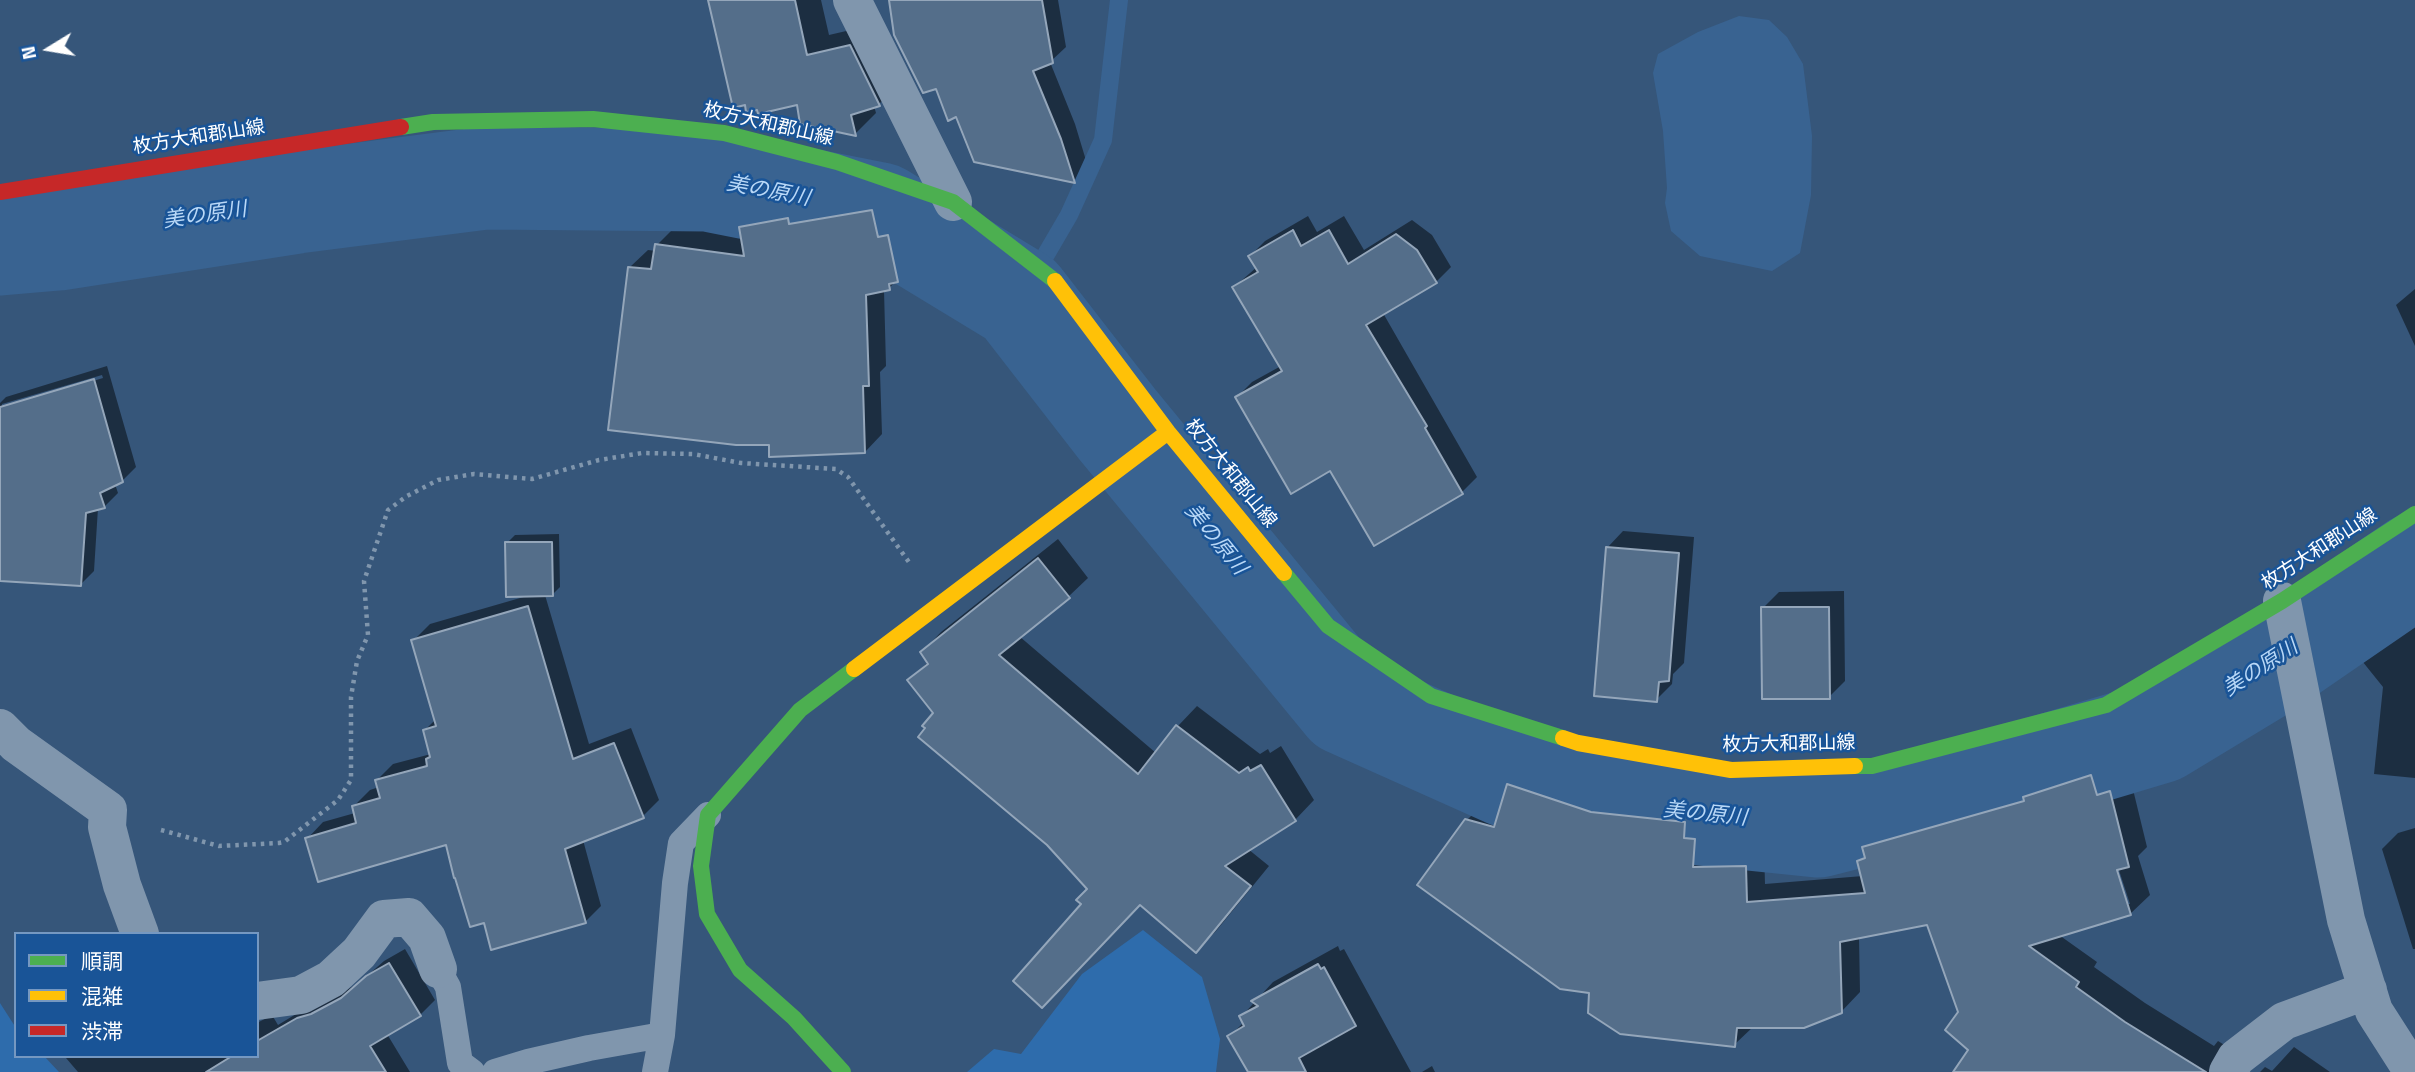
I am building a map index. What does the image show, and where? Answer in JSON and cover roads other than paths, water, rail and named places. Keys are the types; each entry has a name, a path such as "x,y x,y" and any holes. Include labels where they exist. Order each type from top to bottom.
{"main road":[{"name":"枚方大和郡山線","path":"0,192 433,122 593,118 724,133 837,162 953,202 1060,285 1168,432 1328,626 1431,696 1578,743 1731,770 1872,765 2106,705 2282,601 2415,514"},
{"path":"844,1072 794,1018 740,970 707,914 701,866 708,815 800,710 1168,432"}],"street":[{"path":"852,0 953,202"},
{"path":"2282,601 2346,920 2374,1011 2413,1072"},
{"path":"0,728 16,744 108,810 107,827 139,932"},
{"path":"259,1000 301,995 331,979 359,953 384,919 409,917 427,938 438,969"},
{"path":"2228,1072 2236,1058 2284,1021 2368,990"}],"lane":[{"path":"655,1072 662,1035 681,843 708,815"},
{"path":"438,969 448,986 460,1063 472,1072"},
{"path":"495,1072 589,1048 662,1035"}],"waterway":[{"path":"1020,299 1069,215 1103,140 1119,0"},
{"name":"美の原川","path":"0,244 58,239 297,202 486,178 708,180 880,214 1020,299 1117,424 1347,704 1508,776 1633,807 1818,826 1992,782 2159,732 2268,666 2415,565"}]}
